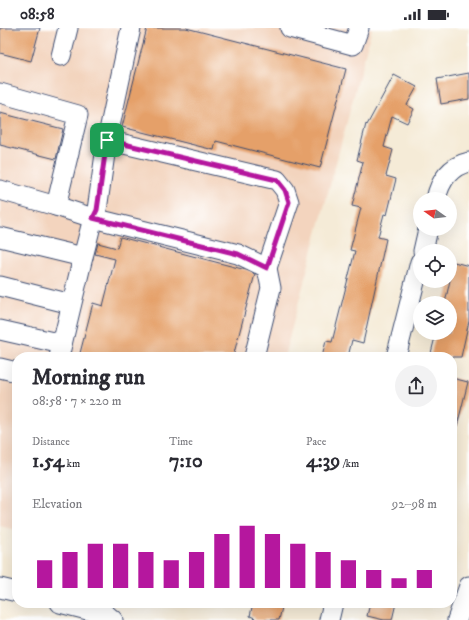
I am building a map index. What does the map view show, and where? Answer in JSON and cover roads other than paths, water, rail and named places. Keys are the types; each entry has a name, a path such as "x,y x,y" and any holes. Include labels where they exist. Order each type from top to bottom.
{"street":[{"path":"61,56 68,28"},
{"path":"0,330 60,351 93,218 97,210 107,140 131,28"},
{"path":"290,28 353,45 359,28"},
{"path":"0,93 78,115 56,206"},
{"path":"107,140 277,180 285,190 289,202 267,268 271,288 255,352"},
{"path":"438,192 446,176 462,164"},
{"path":"0,190 93,218 238,254 267,268"},
{"path":"0,237 83,257"},
{"path":"0,286 71,304"},
{"path":"397,352 413,288"},
{"path":"0,368 12,371"},
{"path":"457,620 469,586"},
{"path":"0,588 12,591"},
{"path":"80,608 107,615 113,620"},
{"path":"329,620 332,608"}]}
